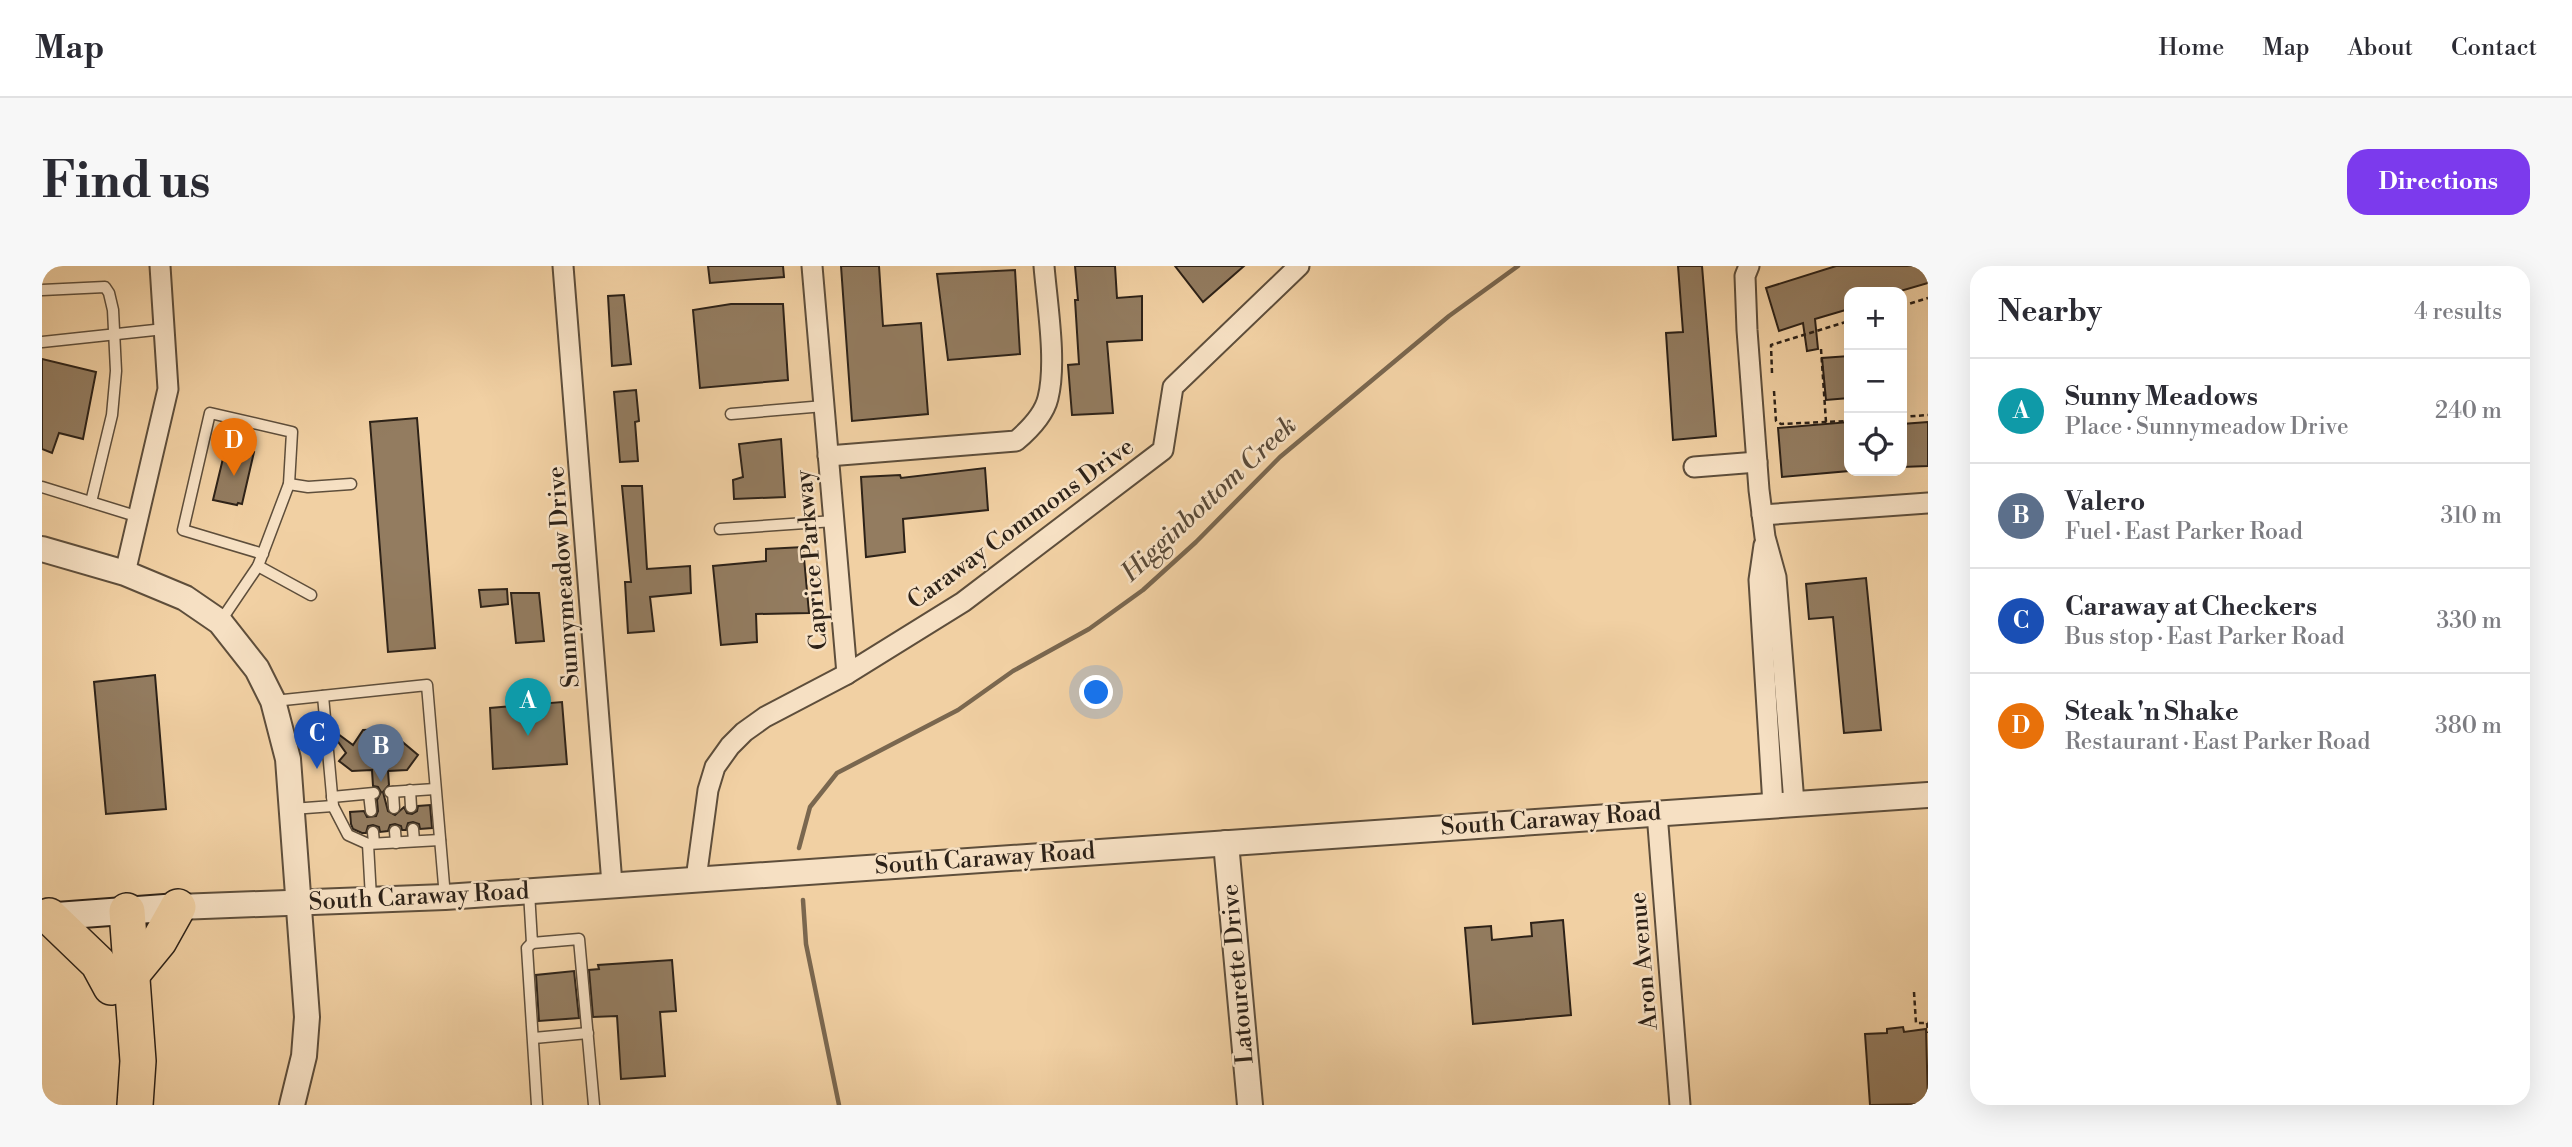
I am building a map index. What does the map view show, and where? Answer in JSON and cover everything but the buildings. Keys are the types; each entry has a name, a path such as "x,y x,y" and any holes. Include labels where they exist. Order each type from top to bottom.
{"highway":[{"path":"113,1105 122,980 159,940 178,907"},
{"path":"117,911 122,980 138,1061 135,1105"},
{"path":"45,917 122,980"}],"main road":[{"name":"South Caraway Road","path":"45,917 178,907"}],"street":[{"path":"125,573 168,389 160,266"},
{"name":"Sunnymeadow Drive","path":"563,266 612,884"},
{"path":"812,266 828,456"},
{"name":"Caprice Parkway","path":"696,879 708,790 720,757 744,732 765,717 847,674 828,456 1016,442 1034,425 1048,399 1051,364 1044,266"},
{"name":"Caraway Commons Drive","path":"847,674 963,602 1163,450 1173,387 1298,266"},
{"path":"1749,266 1745,276 1747,330 1765,537 1759,580 1783,804"},
{"path":"1694,467 1757,462"},
{"path":"1762,515 1928,503"},
{"path":"42,549 125,573 185,598 220,622 257,669 273,701 288,759 307,1017 304,1056 292,1105"},
{"name":"South Caraway Road","path":"178,907 445,897 1928,794"},
{"name":"Aron Avenue","path":"1657,813 1680,1105"},
{"name":"Latourette Drive","path":"1226,843 1250,1105"}],"lane":[{"path":"42,290 105,287 113,310 116,371 112,415 91,502"},
{"path":"42,342 164,329"},
{"path":"731,414 824,406"},
{"path":"220,622 258,566 289,484 292,432 210,413 183,530 262,554"},
{"path":"289,484 308,487 351,484"},
{"path":"42,486 138,517"},
{"path":"720,529 834,521"},
{"path":"258,566 311,595"},
{"path":"273,701 427,685 445,897"},
{"path":"323,696 332,801 348,835 396,843 440,840"},
{"path":"394,808 391,792 436,789"},
{"path":"410,790 411,807"},
{"path":"292,809 371,793 371,811"},
{"path":"413,830 414,841"},
{"path":"395,831 396,843"},
{"path":"371,901 372,840"},
{"path":"529,891 532,943"},
{"path":"537,1105 527,948 532,943 579,939 594,1105"},
{"path":"534,1038 588,1033"}],"path":[{"path":"1907,304 1928,298"},
{"path":"1772,373 1771,345 1844,323"},
{"path":"1821,349 1826,422"},
{"path":"1774,391 1776,421 1788,425 1844,421"},
{"path":"1907,417 1928,415"},
{"path":"1914,992 1916,1023 1928,1023 1928,1033"}],"waterway":[{"name":"Higginbottom Creek","path":"799,848 810,807 837,773 958,710 1013,671 1089,629 1143,590 1196,542 1280,457 1449,316 1518,266"},
{"name":"Higginbottom Creek","path":"803,900 806,944 839,1105"}],"place":[{"name":"Steak 'n Shake","path":"234,476"},
{"name":"Sunny Meadows","path":"528,736"},
{"name":"Caraway at Checkers","path":"317,769"},
{"name":"Valero","path":"381,782"}]}
